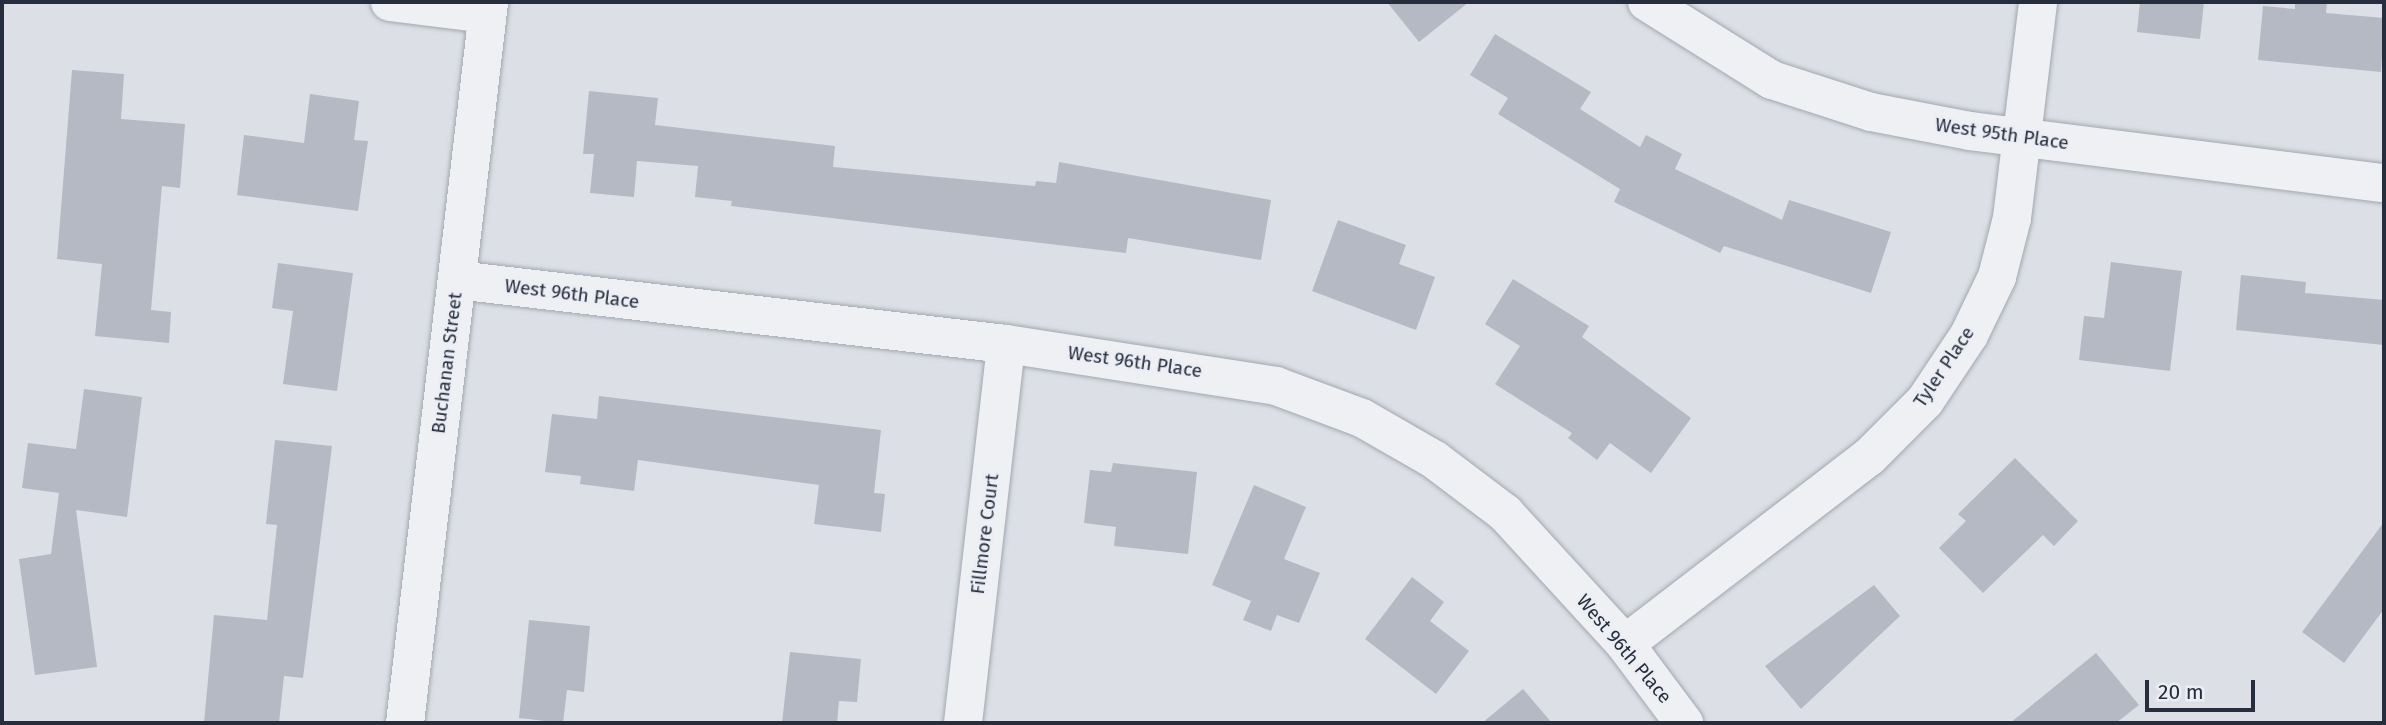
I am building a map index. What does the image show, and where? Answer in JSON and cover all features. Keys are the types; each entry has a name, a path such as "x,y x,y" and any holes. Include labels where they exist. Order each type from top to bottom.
{"street":[{"path":"390,2 488,8"},
{"name":"West 95th Place","path":"1647,2 1772,80 1871,112 2021,138 2384,183"},
{"name":"Tyler Place","path":"1625,644 1869,457 1925,401 1969,335 1997,277 2021,138 2038,2"},
{"name":"Buchanan Street","path":"405,723 488,8"},
{"name":"West 96th Place","path":"457,281 1006,344 1190,368 1276,386 1362,418 1435,460 1505,513 1625,644 1684,723"},
{"name":"Fillmore Court","path":"963,723 1006,344"}],"building":[{"path":"1387,2 1469,2 1419,42"},
{"path":"2140,2 2204,2 2200,39 2137,32"},
{"path":"2295,2 2327,2 2326,13 2384,18 2381,72 2258,60 2263,6 2295,9"},
{"path":"1495,34 1591,92 1580,109 1640,147 1646,135 1682,154 1675,169 1782,220 1789,200 1891,232 1871,293 1724,246 1720,253 1614,202 1620,189 1498,114 1508,98 1470,75"},
{"path":"72,70 124,74 121,119 185,124 180,188 162,186 151,310 171,312 169,343 95,336 102,264 57,259"},
{"path":"589,91 658,98 655,125 835,146 833,167 1035,186 1036,181 1056,183 1059,162 1271,200 1261,260 1128,238 1126,253 731,206 732,201 695,197 698,166 637,161 634,197 590,193 594,154 583,154"},
{"path":"310,94 359,101 354,140 368,141 358,211 237,195 244,135 304,143"},
{"path":"1338,220 1406,245 1399,264 1435,277 1416,330 1312,291"},
{"path":"2111,262 2182,271 2170,371 2079,360 2084,316 2104,318"},
{"path":"278,263 353,273 337,391 283,384 293,311 272,308"},
{"path":"2241,275 2306,282 2305,293 2384,300 2384,345 2236,330"},
{"path":"1513,279 1589,326 1582,337 1691,418 1651,473 1610,443 1597,460 1568,438 1572,433 1495,384 1520,346 1485,324"},
{"path":"84,389 142,397 127,517 76,510 97,667 35,675 19,559 51,554 59,493 22,488 28,443 76,449"},
{"path":"599,396 881,430 874,493 885,494 881,532 814,524 819,485 638,460 634,491 580,484 581,476 545,472 552,414 597,419"},
{"path":"275,440 332,446 303,678 284,676 279,723 204,723 214,615 267,620 277,525 266,524"},
{"path":"2015,458 2078,521 2054,546 2043,535 1983,593 1939,548 1966,521 1958,514"},
{"path":"1113,463 1197,472 1188,554 1114,546 1116,527 1084,523 1090,470 1111,472"},
{"path":"1254,485 1306,507 1284,559 1320,573 1299,623 1277,615 1271,631 1243,620 1251,601 1212,585"},
{"path":"2384,522 2384,609 2344,663 2302,632"},
{"path":"1412,577 1444,602 1430,621 1469,651 1436,694 1365,639"},
{"path":"1874,585 1900,616 1801,709 1765,666"},
{"path":"529,620 590,626 584,692 567,690 563,723 519,718"},
{"path":"790,652 861,659 857,702 839,701 837,723 782,723"},
{"path":"2096,653 2139,705 2116,723 2010,723"},
{"path":"1523,689 1552,723 1482,723"}]}
